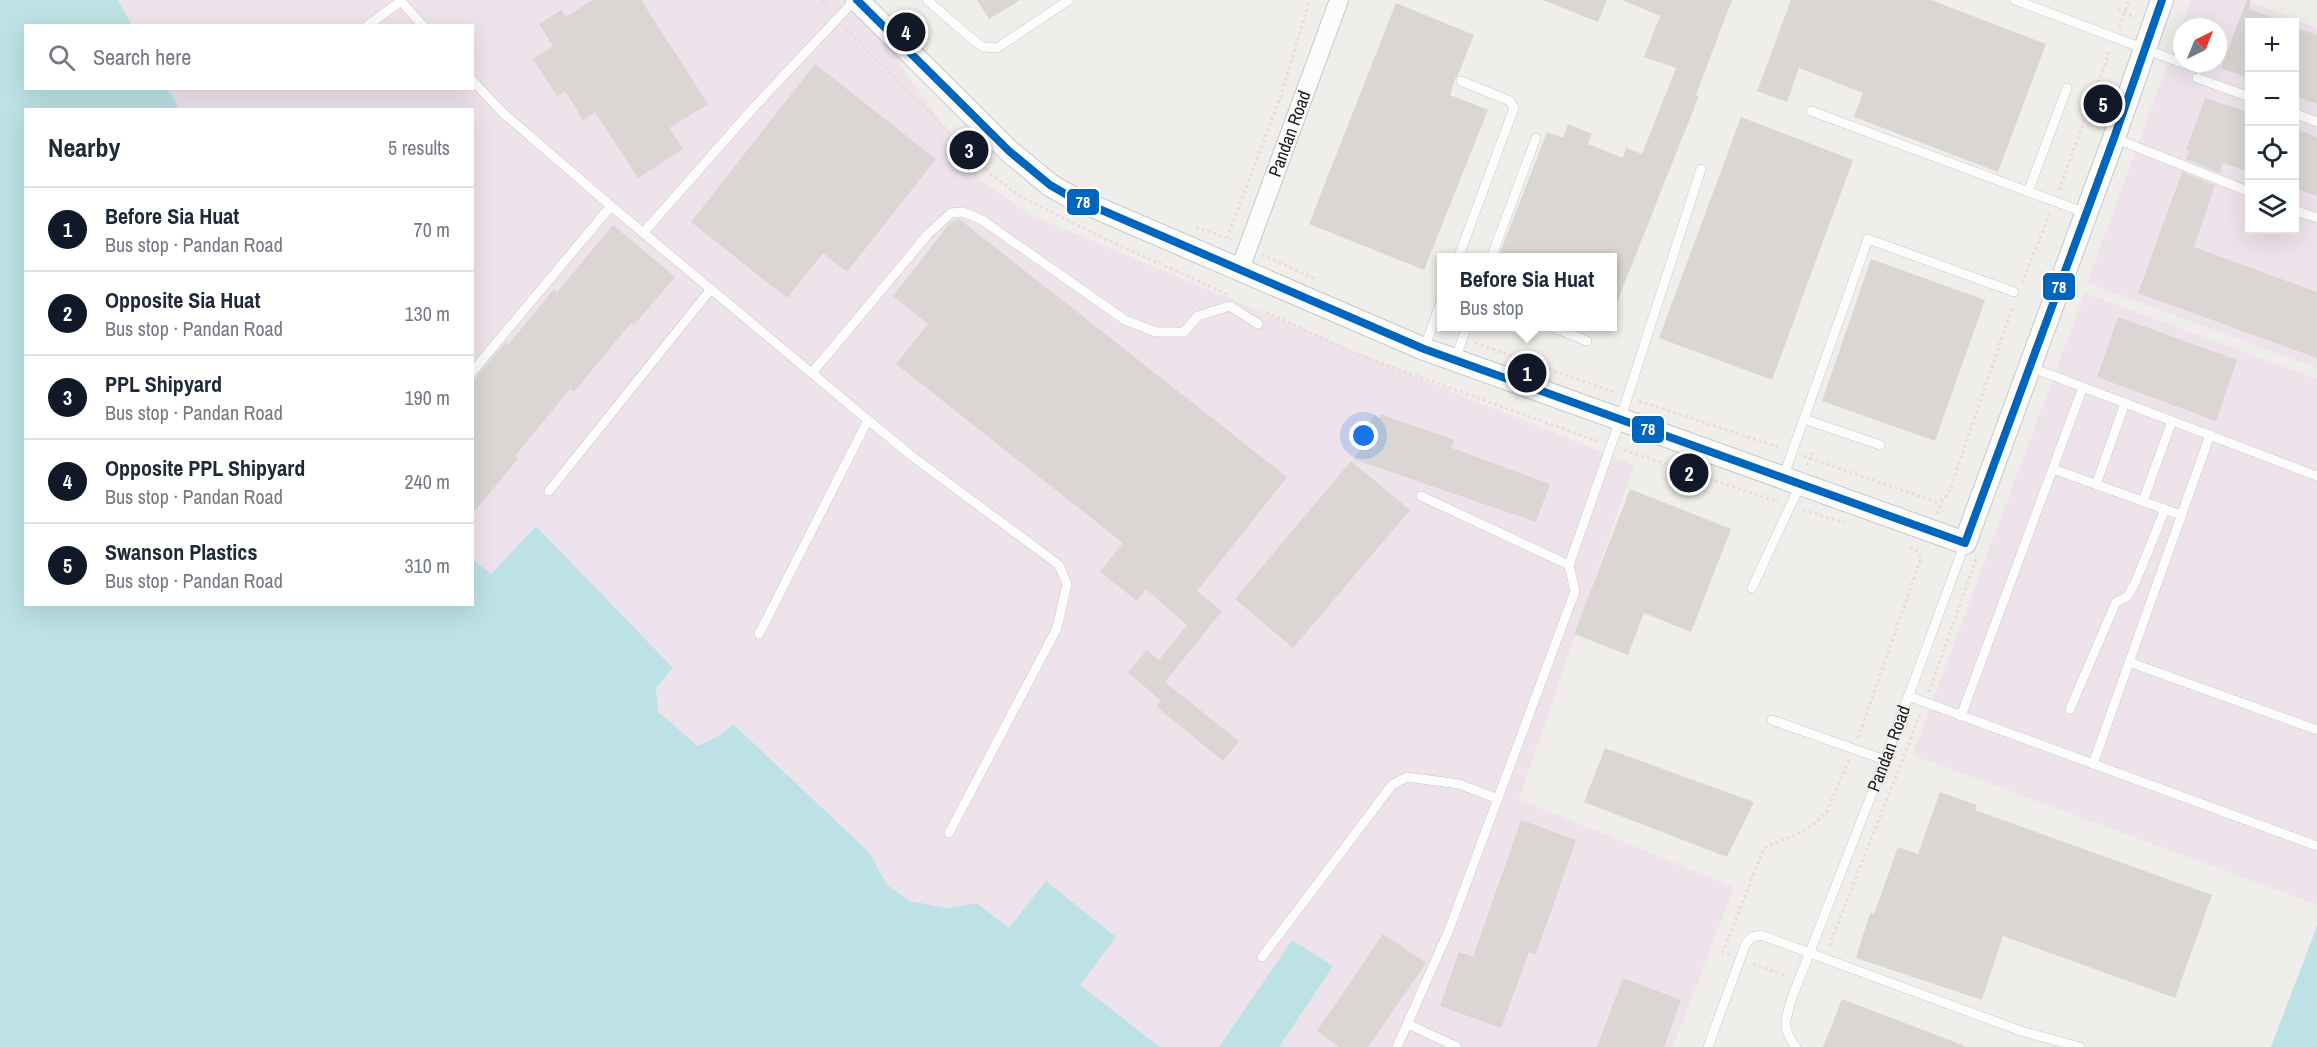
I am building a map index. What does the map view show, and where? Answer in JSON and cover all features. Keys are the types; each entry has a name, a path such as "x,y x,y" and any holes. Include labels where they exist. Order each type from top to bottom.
{"street":[{"path":"856,0 1010,151 1050,185 1084,203 1244,258 1424,349 1965,543"},
{"name":"Pandan Road","path":"1244,258 1339,0"},
{"name":"Pandan Road","path":"1965,543 2114,138 2162,0"}],"lane":[{"path":"370,24 401,0 421,24"},
{"path":"643,233 756,105 856,0"},
{"path":"927,0 977,43 989,49 997,48 1070,0"},
{"path":"2015,0 2173,59"},
{"path":"2196,72 2245,95"},
{"path":"1460,253 1514,108 1510,101 1461,81"},
{"path":"474,82 502,112 611,206 868,420 913,457 1059,566 1067,584 1057,628 949,833"},
{"path":"2028,192 2067,88"},
{"path":"1811,111 2086,213"},
{"path":"2299,115 2317,122"},
{"path":"1493,253 1536,138"},
{"path":"2114,138 2245,190"},
{"path":"1397,1047 1449,930 1575,591 1569,565 1628,397 1701,169"},
{"path":"474,370 611,206"},
{"path":"2299,211 2317,218"},
{"path":"812,373 928,234 951,213 963,212 982,219 1125,320 1156,333 1184,332 1198,316 1230,306 1258,324"},
{"path":"1752,588 1792,481 1792,452 1868,239 2017,292"},
{"path":"549,491 711,289"},
{"path":"1424,349 1437,313"},
{"path":"1455,360 1466,331"},
{"path":"1561,331 1587,341"},
{"path":"2030,367 2317,476"},
{"path":"1961,716 2083,387"},
{"path":"2096,484 2125,403"},
{"path":"1804,419 1880,445"},
{"path":"759,634 868,420"},
{"path":"2143,501 2172,421"},
{"path":"2093,764 2210,435"},
{"path":"2053,469 2181,515"},
{"path":"1421,496 1569,565"},
{"path":"2070,709 2116,602 2127,597 2136,581 2165,509"},
{"name":"Pandan Road","path":"1796,1047 1788,1037 1784,1024 1809,952 1885,760 1965,543"},
{"path":"2129,662 2317,730"},
{"path":"1908,696 2317,846"},
{"path":"1772,720 1885,760"},
{"path":"1262,957 1392,785 1407,777 1459,784 1498,799"},
{"path":"1708,1047 1746,943 1752,937 1761,935 2021,1031 2080,1047"},
{"path":"1408,1024 1457,1047"}],"path":[{"path":"822,0 836,19 989,173 1023,198 1103,238 1231,296"},
{"path":"1227,238 1281,95 1310,0"},
{"path":"1463,339 1936,502 1949,493 2017,292 2055,201 2128,0"},
{"path":"1194,226 1227,238 1244,258 1324,282"},
{"path":"1263,311 1359,355 1611,446 1784,504"},
{"path":"1795,507 1852,525"},
{"path":"1799,980 1723,952 1764,848 1806,830 1826,813 1854,749 1920,561 1919,552 1904,543"}],"shaded area":[{"path":"118,0 856,0 981,180 1027,213 1404,372 1634,465 1519,799 1734,887 1673,1047 1279,1047 1333,966 1292,940 1219,1047 1160,1047 1080,985 1046,881 1009,928 977,903 947,908 910,901 887,885 869,852 733,724 722,734 698,747 658,712 656,688 673,669 536,526 491,574 474,561 474,108 179,108 169,90 474,90 474,24 131,24"},
{"path":"2191,0 2246,0 2292,18 2245,18 2245,234 2299,234 2299,21 2317,28 2317,368 2087,283 2173,49 2173,72 2227,72 2227,18 2184,18"},
{"path":"2085,293 2317,379 2317,905 1912,755"}],"water":[{"path":"0,0 118,0 131,24 24,24 24,90 169,90 179,108 24,108 24,606 474,606 474,561 491,574 536,526 673,668 656,688 658,712 698,746 722,734 733,724 869,852 887,885 910,901 947,908 977,903 1009,928 1046,881 1116,937 1080,985 1160,1047 0,1047"},
{"path":"2317,926 2317,1047 2271,1047"},
{"path":"1292,940 1333,966 1279,1047 1219,1047"}],"building":[{"path":"593,0 641,0 708,104 669,128 683,149 638,178 595,112 583,120 565,91 557,96 533,59 553,46 539,24 561,10 566,17"},
{"path":"977,0 1020,0 989,19"},
{"path":"1543,0 1607,0 1598,22"},
{"path":"1622,0 1732,0 1696,95 1699,96 1617,302 1617,253 1500,253 1547,132 1563,138 1568,124 1592,134 1588,144 1623,158 1626,148 1642,154 1676,68 1644,57 1660,16"},
{"path":"1791,0 1931,0 2046,44 1998,172 1854,117 1863,93 1799,68 1787,102 1757,91"},
{"path":"2247,0 2250,0 2250,9 2273,18 2245,18 2245,77 2227,70 2227,52"},
{"path":"1396,3 1474,35 1450,95 1488,110 1424,270 1309,224"},
{"path":"2299,28 2317,35 2317,104 2299,97"},
{"path":"815,64 936,159 847,272 823,253 787,298 691,222"},
{"path":"2205,98 2245,111 2245,170 2223,163 2220,173 2186,159 2189,151 2186,150"},
{"path":"1741,117 1853,160 1772,380 1659,338"},
{"path":"2299,130 2317,137 2317,196 2299,189"},
{"path":"2182,172 2215,185 2194,247 2317,292 2317,358 2138,293"},
{"path":"959,219 1287,477 1197,591 1222,611 1165,682 1239,741 1223,761 1157,707 1161,701 1128,672 1147,650 1159,660 1187,625 1146,589 1137,601 1100,572 1123,543 896,364 928,324 893,296 951,222"},
{"path":"613,225 675,277 634,325 631,323 574,392 570,389 515,456 518,459 474,512 474,380 506,342 508,345 554,289 557,292"},
{"path":"1871,259 1985,300 1935,441 1822,401"},
{"path":"2118,317 2237,360 2216,421 2097,377"},
{"path":"1380,414 1454,440 1452,448 1550,484 1536,522 1353,459 1360,451 1373,415 1379,418"},
{"path":"1351,461 1410,510 1293,648 1235,599"},
{"path":"1630,489 1731,529 1691,632 1644,613 1628,655 1574,634"},
{"path":"1605,748 1754,802 1727,857 1584,802"},
{"path":"1940,792 1977,805 1975,810 2212,895 2175,998 2003,936 1982,1000 1856,958 1870,913 1874,914 1898,847 1918,854"},
{"path":"1521,820 1576,840 1536,954 1529,952 1501,1028 1440,1006 1459,952 1473,957"},
{"path":"1383,934 1426,963 1368,1047 1339,1047 1317,1031"},
{"path":"1623,978 1681,1000 1664,1047 1597,1047"},
{"path":"1842,999 1965,1046 1965,1047 1823,1047"}],"transit line":[{"name":"78","path":"857,0 1009,151 1050,185 1069,196 1424,349 1965,543 2114,138 2162,0"}],"place":[{"name":"Opposite PPL Shipyard","path":"906,32"},
{"name":"Swanson Plastics","path":"2103,104"},
{"name":"PPL Shipyard","path":"969,150"},
{"name":"Before Sia Huat","path":"1527,373"},
{"name":"Opposite Sia Huat","path":"1689,473"}]}
